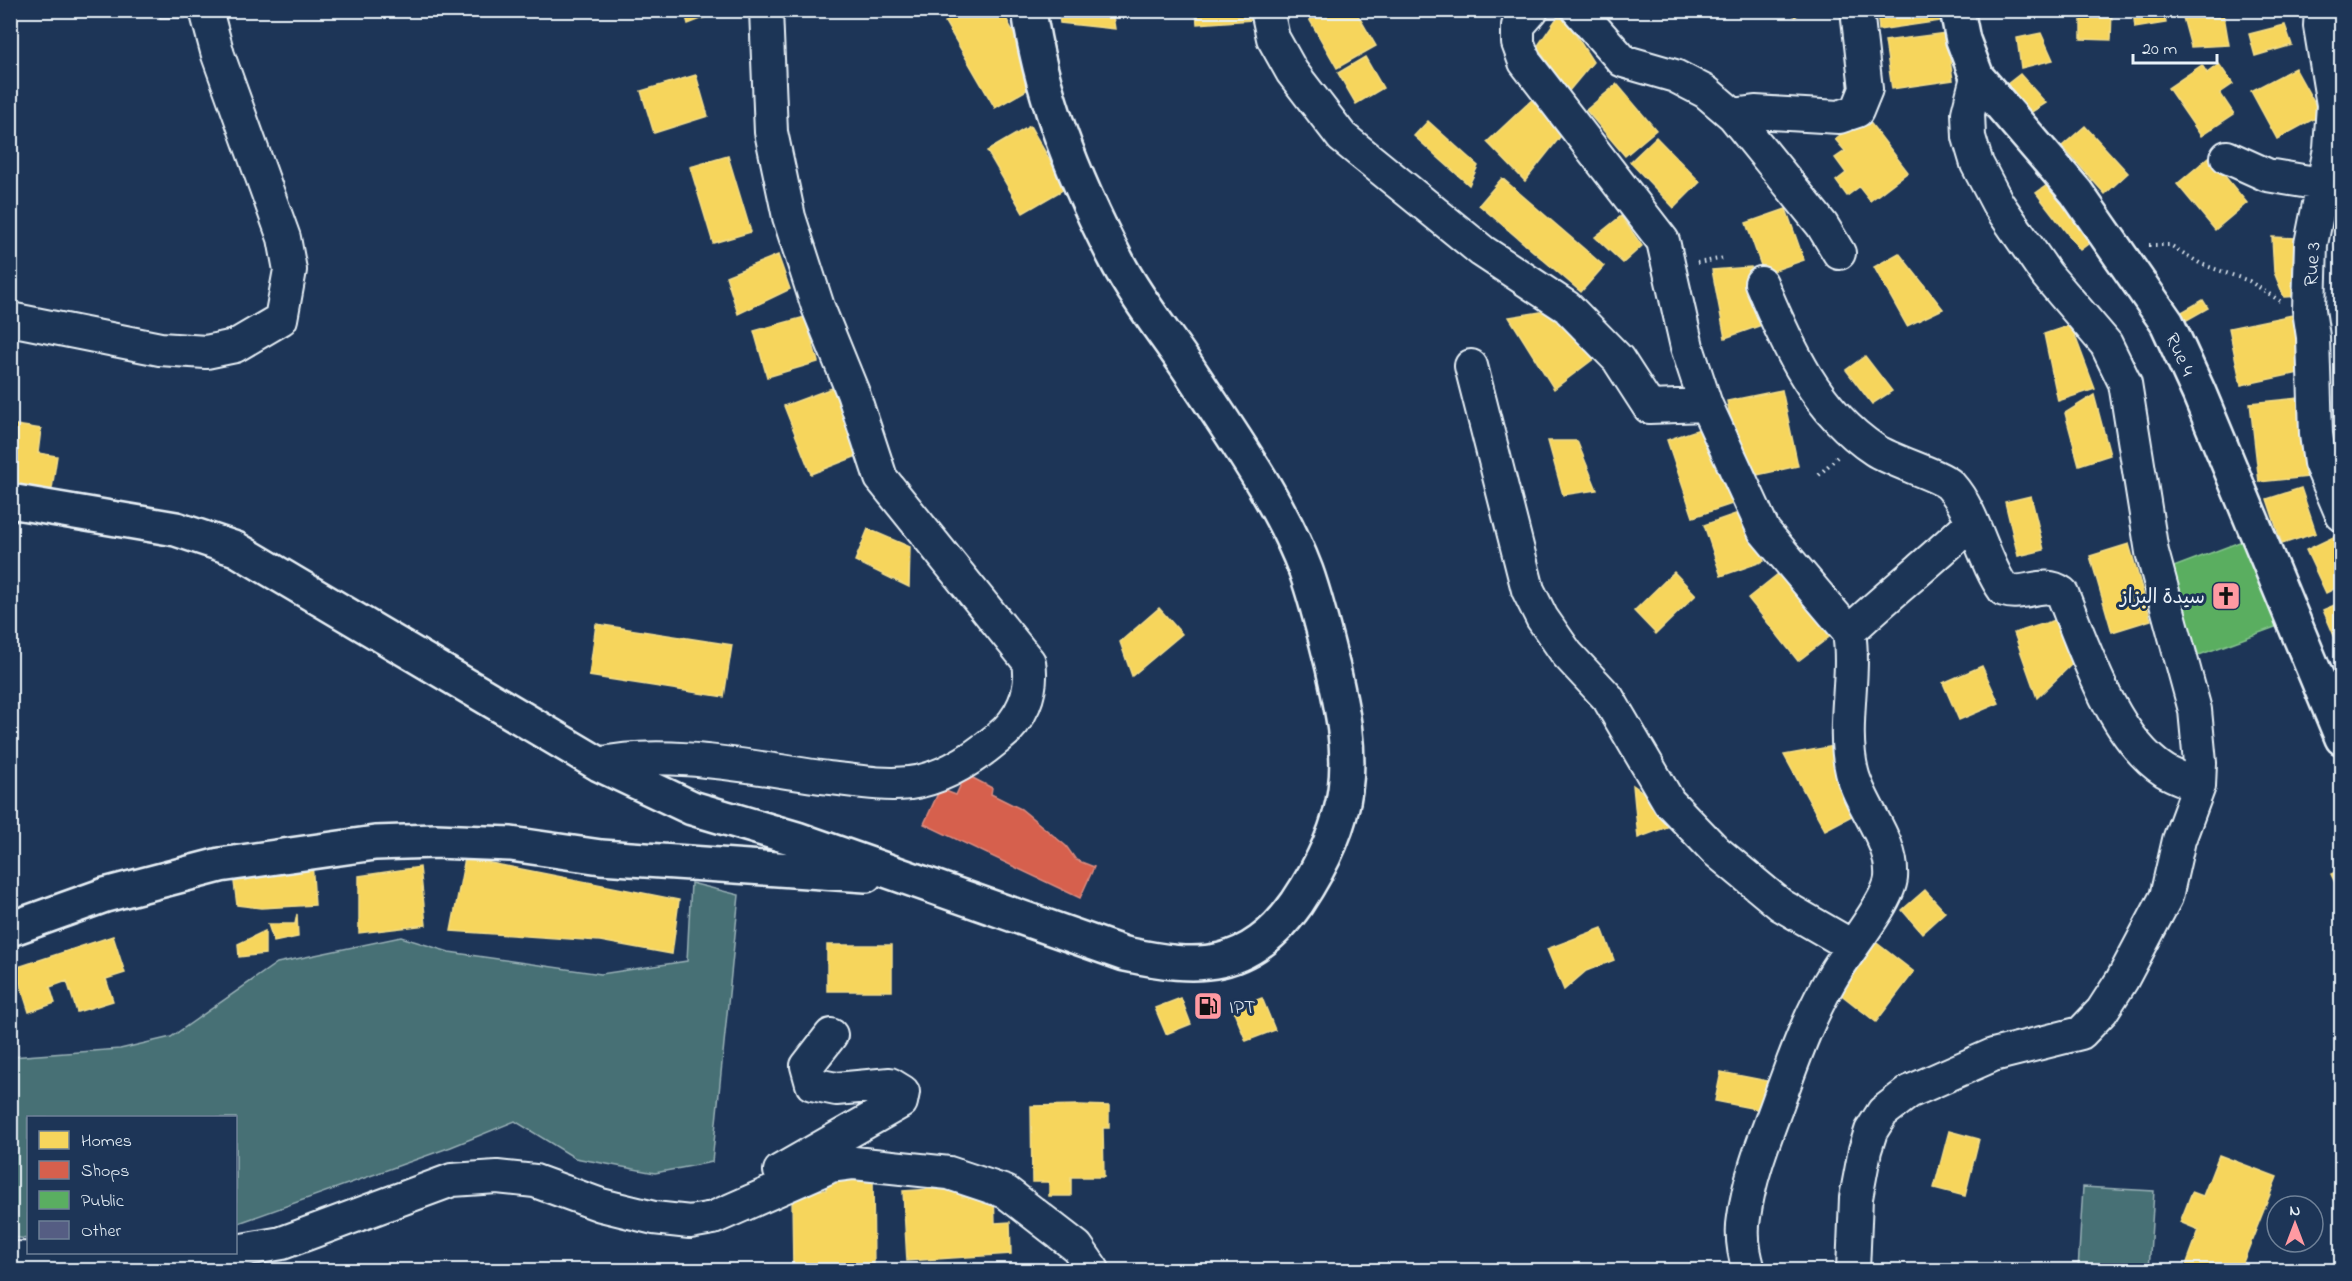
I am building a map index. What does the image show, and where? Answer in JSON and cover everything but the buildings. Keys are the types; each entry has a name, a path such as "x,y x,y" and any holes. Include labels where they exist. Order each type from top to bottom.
{"street":[{"path":"10,319 159,349 206,352 235,346 281,319 290,270 284,238 218,54 206,10"},
{"path":"599,764 624,758 678,760 873,784 912,783 940,775 980,753 1010,728 1028,697 1031,675 1029,662 881,478 853,393 818,307 789,217 771,132 766,10"},
{"path":"10,501 176,529 236,549 599,764 692,808 797,839 1125,954 1170,964 1208,964 1232,958 1263,938 1289,913 1314,878 1333,835 1345,791 1347,748 1342,707 1306,571 1257,476 1120,266 1054,122 1029,10"},
{"path":"1267,10 1273,38 1292,72 1342,137 1482,251 1567,307 1618,359 1649,407 1706,405"},
{"path":"1532,10 1518,26 1518,43 1525,62 1663,241 1687,347 1706,405 1764,531 1849,632 1852,654 1848,744 1852,774 1886,852 1891,877 1887,894 1852,946 1806,1026 1758,1158 1744,1216 1743,1236 1749,1270"},
{"path":"1578,10 1623,61 1675,76 1706,92 1733,115 1822,225 1839,253"},
{"path":"1733,115 1755,112 1839,117 1857,111 1866,89 1857,10"},
{"name":"Rue 4","path":"1957,10 1963,40 1977,77 2076,192 2167,323 2199,393 2342,738"},
{"name":"Rue 3","path":"2321,10 2320,26 2333,105 2330,149 2321,184 2311,244 2308,310 2313,337 2316,434 2320,463 2342,515"},
{"path":"1853,1270 1856,1198 1865,1150 1871,1131 1883,1112 1910,1092 1993,1054 2081,1034 2102,1011 2122,980 2166,897 2179,840 2199,786 2200,763 2195,710 2152,552 2125,384 2106,344 2047,275 1998,204 1977,164 1969,137 1968,114 1977,77"},
{"path":"2227,157 2267,175 2321,184"},
{"path":"1761,283 1782,333 1805,375 1833,416 1876,450 1896,462 1949,484 1971,522 2004,590 2023,592 2047,586 2062,593 2097,681 2125,728 2151,759 2165,771 2199,786"},
{"path":"1471,366 1528,590 1542,618 1567,654 1608,698 1641,757 1677,810 1716,851 1781,905 1852,946"},
{"path":"1849,632 1888,595 1935,558 1971,522"},
{"path":"10,929 105,895 220,865 375,843 435,841 511,844 601,857 912,879"},
{"path":"713,1218 800,1159 901,1102 903,1092 890,1084 836,1089 812,1084 807,1066 831,1035"},
{"path":"237,1251 282,1243 453,1180 486,1178 535,1181 602,1205 654,1218 690,1222 713,1218 831,1166 854,1163 949,1173 1006,1192 1084,1263"},
{"path":"10,1258 131,1260 201,1254"}],"path":[{"path":"2141,243 2170,244 2201,264 2249,281 2271,294"}],"green space":[{"path":"691,883 739,895 712,1162 655,1173 575,1158 515,1121 451,1147 237,1224 237,1116 27,1116 27,1239 11,1237 11,1057 120,1049 171,1037 277,963 401,937 449,952 601,974 687,961"},
{"path":"2083,1187 2154,1191 2149,1270 2078,1270"}],"place":[{"name":"سيدة البزاز","path":"2226,596"},
{"name":"IPT","path":"1208,1006"}]}
